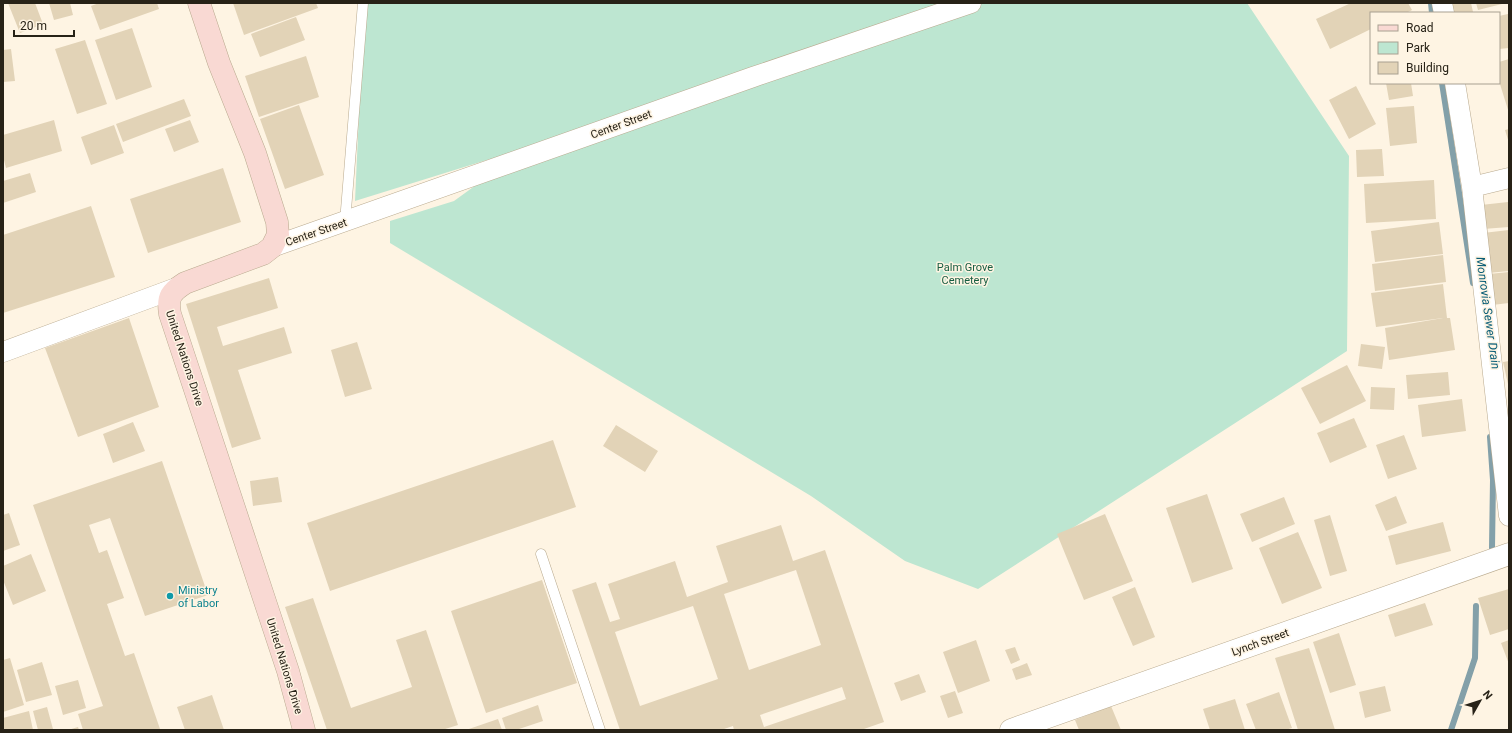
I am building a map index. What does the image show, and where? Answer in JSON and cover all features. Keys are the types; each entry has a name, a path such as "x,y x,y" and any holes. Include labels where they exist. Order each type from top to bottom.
{"main road":[{"path":"176,288 185,283 264,254 272,247 278,235 277,222 255,152 219,63 199,3"},
{"name":"United Nations Drive","path":"176,288 170,296 170,314 288,671 304,730"}],"street":[{"name":"Center Street","path":"272,247 746,80 971,3"},
{"path":"1455,84 1472,187 1509,516"},
{"path":"1472,187 1509,178"},
{"path":"3,352 176,288"},
{"name":"Lynch Street","path":"1011,730 1509,554"}],"lane":[{"path":"345,222 363,3"},
{"path":"542,554 600,730"}],"green space":[{"name":"Palm Grove Cemetery","path":"364,3 1247,3 1349,156 1347,351 978,589 905,561 811,496 390,243 390,221 454,201 494,172 490,159 355,201"}],"building":[{"path":"8,3 35,3 43,24 20,33"},
{"path":"49,3 70,3 73,15 54,20"},
{"path":"99,3 157,3 159,9 100,30 91,6"},
{"path":"233,3 316,3 318,8 244,35"},
{"path":"1351,3 1408,3 1412,10 1408,12 1370,12 1370,29 1330,49 1316,19"},
{"path":"1450,3 1471,3 1473,12 1452,12"},
{"path":"1476,3 1502,3 1502,4 1478,10"},
{"path":"1508,14 1509,48 1500,49 1500,16"},
{"path":"296,17 305,40 260,57 251,34"},
{"path":"132,28 152,87 116,100 95,40"},
{"path":"85,40 107,104 77,114 55,49"},
{"path":"11,49 15,81 3,82 3,50"},
{"path":"306,56 319,97 259,117 245,76"},
{"path":"1509,59 1509,113 1500,84 1500,62"},
{"path":"1386,84 1411,84 1413,96 1389,100"},
{"path":"1356,86 1376,124 1349,139 1329,100"},
{"path":"184,99 191,116 123,142 116,124"},
{"path":"299,105 324,175 285,189 260,119"},
{"path":"1414,106 1417,143 1390,146 1386,108"},
{"path":"54,120 62,151 6,168 3,156 3,135"},
{"path":"190,120 199,142 174,152 165,129"},
{"path":"114,125 124,153 91,165 81,137"},
{"path":"1509,129 1509,143 1505,130"},
{"path":"1382,149 1384,176 1357,177 1356,150"},
{"path":"223,168 241,222 148,253 130,199"},
{"path":"30,173 36,192 3,203 3,181"},
{"path":"1434,180 1436,219 1366,223 1364,184"},
{"path":"1508,202 1509,227 1483,229 1481,205"},
{"path":"91,206 115,277 3,313 3,235"},
{"path":"1439,222 1443,254 1375,262 1371,231"},
{"path":"1509,230 1509,271 1488,273 1483,233"},
{"path":"1443,255 1446,282 1375,291 1372,264"},
{"path":"1509,272 1509,303 1492,305 1489,274"},
{"path":"269,278 278,308 217,327 223,346 284,327 292,353 238,370 261,439 232,448 186,304"},
{"path":"1443,284 1447,318 1450,318 1455,350 1389,360 1385,328 1443,318 1376,327 1371,293"},
{"path":"129,318 159,407 78,437 45,348"},
{"path":"357,342 372,389 345,397 331,350"},
{"path":"1361,344 1385,347 1382,369 1358,366"},
{"path":"1509,361 1509,384 1508,384 1503,362"},
{"path":"1347,365 1366,401 1320,424 1301,388"},
{"path":"1448,372 1450,395 1408,399 1406,375"},
{"path":"1371,387 1395,388 1394,410 1370,409"},
{"path":"1462,399 1466,431 1422,437 1418,405"},
{"path":"1354,418 1367,447 1330,463 1317,433"},
{"path":"133,422 145,451 113,463 103,434"},
{"path":"616,425 658,451 645,472 603,446"},
{"path":"1404,435 1417,469 1388,479 1376,445"},
{"path":"553,440 576,507 330,591 307,523"},
{"name":"Ministry of Labor","path":"162,461 208,595 145,616 110,518 89,525 99,553 107,550 124,598 107,604 125,656 134,653 160,729 83,730 78,714 103,706 33,505"},
{"path":"278,477 282,502 253,506 250,481"},
{"path":"1207,494 1233,569 1192,583 1166,508"},
{"path":"1396,496 1407,523 1386,531 1375,505"},
{"path":"1284,497 1295,524 1252,542 1240,514"},
{"path":"9,513 20,545 3,551 3,515"},
{"path":"1105,514 1133,581 1084,600 1057,534"},
{"path":"1330,515 1347,571 1330,576 1314,520"},
{"path":"1443,522 1451,551 1396,565 1388,536"},
{"path":"781,525 793,561 825,550 884,722 861,730 734,730 733,726 721,730 620,730 572,590 596,582 610,622 620,619 608,584 675,561 687,597 728,582 716,546","holes":["796,570 821,645 749,670 724,594","693,606 718,679 640,706 615,632","842,687 846,699 764,727 760,715"]},
{"path":"1298,532 1322,588 1282,604 1259,548"},
{"path":"31,554 46,591 13,605 3,580 3,566"},
{"path":"542,580 577,683 486,713 451,611"},
{"path":"1135,587 1155,637 1133,646 1112,597"},
{"path":"1509,589 1509,629 1490,635 1478,598"},
{"path":"313,598 351,708 412,687 396,640 426,630 458,725 442,730 327,730 285,607"},
{"path":"1425,603 1433,625 1395,637 1388,615"},
{"path":"1339,633 1356,685 1330,693 1313,642"},
{"path":"976,640 990,681 958,693 943,652"},
{"path":"1509,640 1509,664 1501,643"},
{"path":"1015,647 1020,660 1011,664 1005,650"},
{"path":"1309,648 1335,730 1298,730 1275,658"},
{"path":"10,658 24,705 3,712 3,660"},
{"path":"42,662 52,695 26,702 17,670"},
{"path":"1027,663 1032,675 1016,680 1012,669"},
{"path":"919,674 926,692 901,701 894,683"},
{"path":"78,680 86,708 63,715 55,686"},
{"path":"1385,686 1391,711 1365,718 1359,692"},
{"path":"955,691 963,713 948,718 940,696"},
{"path":"1279,692 1292,728 1285,730 1256,730 1246,704"},
{"path":"212,695 224,730 185,730 177,707"},
{"path":"1235,699 1245,730 1210,730 1203,709"},
{"path":"538,705 543,721 516,730 506,730 502,718"},
{"path":"1111,706 1121,730 1079,730 1075,720"},
{"path":"47,707 53,729 38,730 33,711"},
{"path":"29,711 33,730 4,730 3,718"},
{"path":"498,719 502,730 466,730"},
{"path":"78,727 79,730 68,730"}],"waterway":[{"name":"Monrovia Sewer Drain","path":"1431,3 1432,12"},
{"name":"Monrovia Sewer Drain","path":"1442,84 1473,283"},
{"name":"Monrovia Sewer Drain","path":"1490,437 1493,480 1492,548"},
{"name":"Monrovia Sewer Drain","path":"1451,730 1475,658 1476,606"}],"place":[{"name":"Ministry of Labor","path":"170,596"}]}
